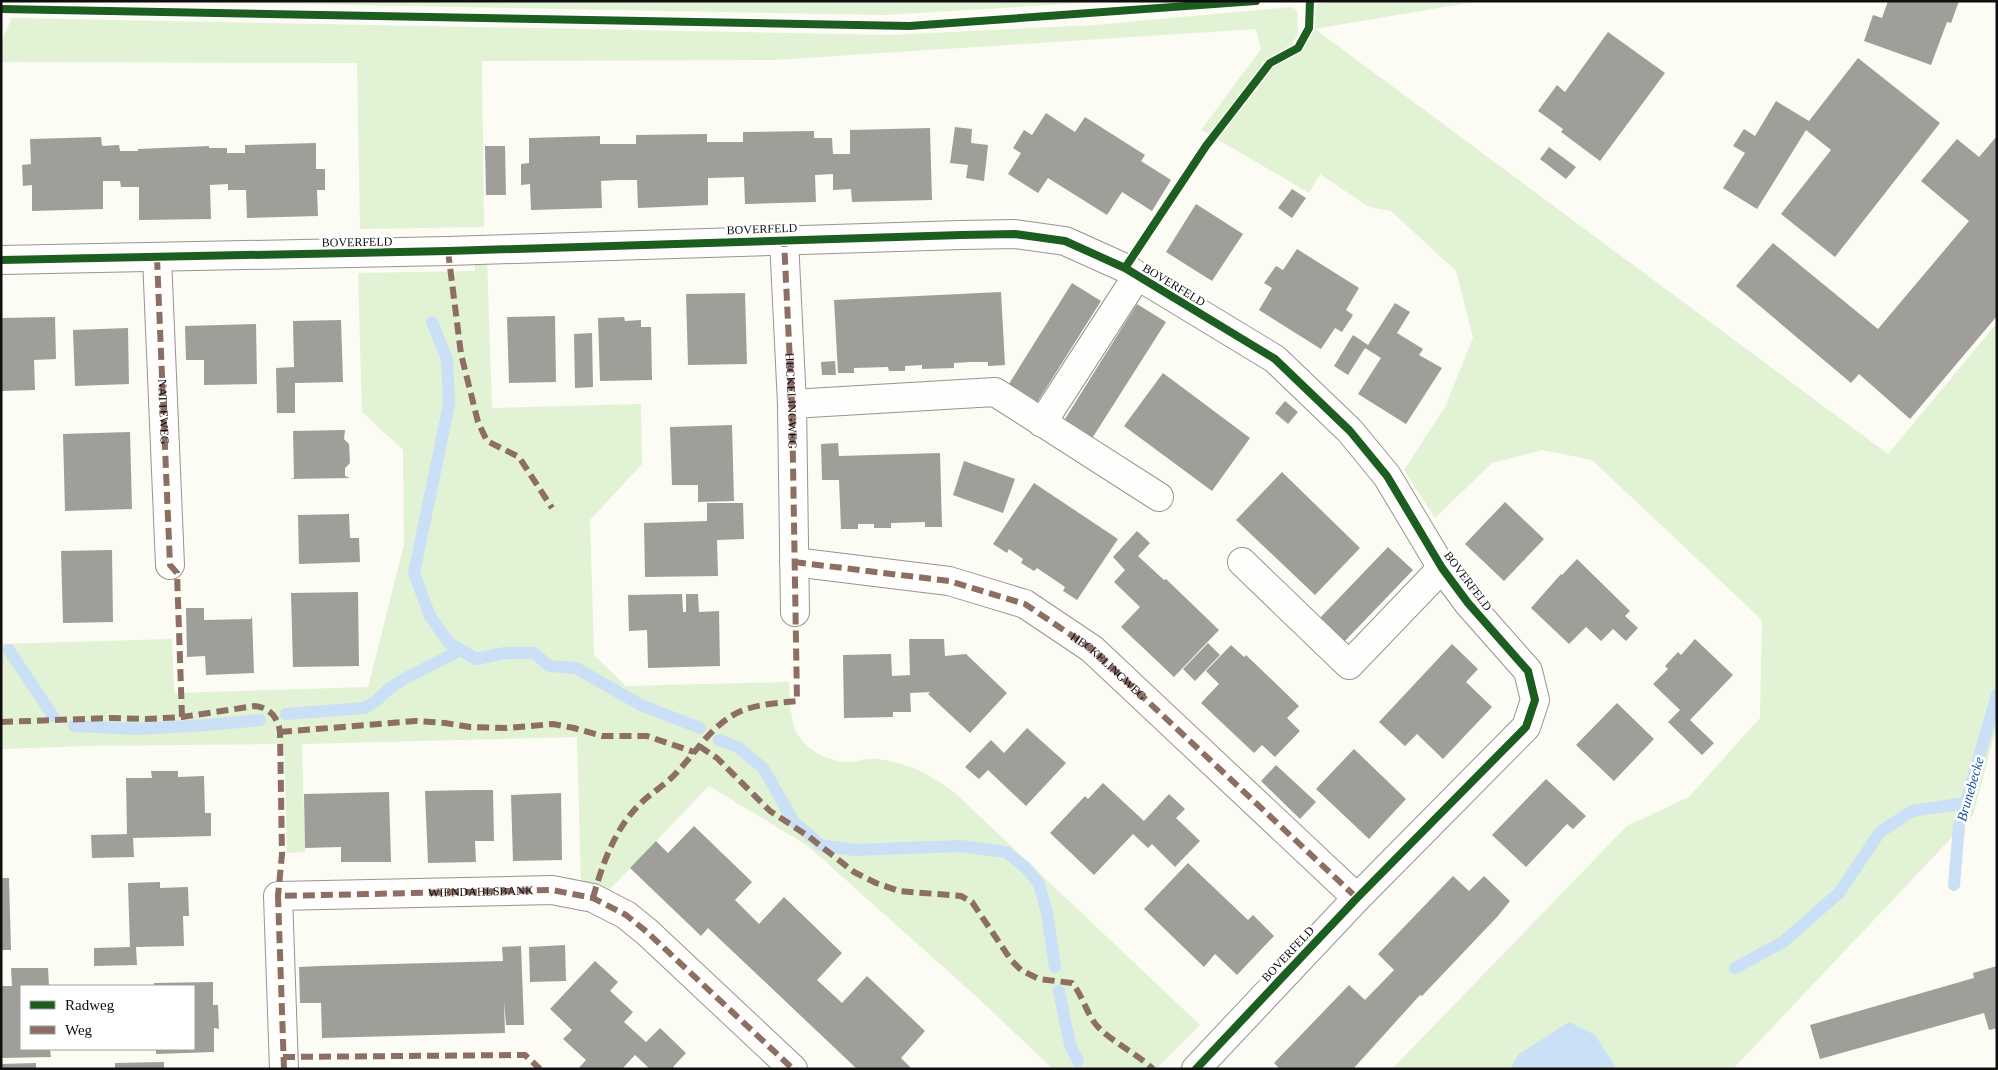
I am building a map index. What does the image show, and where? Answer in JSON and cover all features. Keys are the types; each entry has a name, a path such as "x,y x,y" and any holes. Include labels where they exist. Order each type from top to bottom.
{"street":[{"name":"BOVERFELD","path":"1,260 448,251 1015,234 1065,241 1125,268 1275,359 1350,432 1387,476 1442,568 1468,603 1528,671 1535,700 1526,727 1357,898 1196,1069"},
{"name":"HECKELINGWEG","path":"784,240 792,404 795,612"},
{"name":"NATTEWEG","path":"157,258 170,565"},
{"path":"1042,423 1137,276"},
{"path":"792,404 995,392 1159,497"},
{"name":"HECKELINGWEG","path":"794,562 949,581 1025,604 1092,648 1357,898"},
{"path":"1242,562 1349,665 1442,568"},
{"name":"WIENDAHLSBANK","path":"284,1069 278,896 552,890 593,898 626,915 647,932 793,1069"}],"green space":[{"path":"145,1 1116,1 884,15"},
{"path":"1336,1 1479,1 1315,29 1888,454 1997,323 1997,725 1973,815 1733,1069 1392,1069 1627,826 1689,797 1760,718 1762,620 1592,460 1543,450 1492,463 1435,518 1404,470 1445,407 1473,338 1456,271 1391,211 1369,207 1320,174 1309,193 1217,139 1271,68 1300,51 1315,28 1316,4"},
{"path":"1291,7 1297,10 1298,34 1292,44 1266,61 1210,134 1201,130 1261,49 1256,29 774,60 482,61 484,227 360,229 357,63 1,62 1,43 12,18 891,35 1095,25"},
{"path":"475,258 487,258 492,408 641,404 642,464 590,520 594,655 626,686 789,682 795,730 807,746 819,754 833,760 847,762 873,759 899,763 927,775 954,792 1200,1025 1156,1069 1053,1069 979,999 808,846 709,786 609,890 581,882 577,737 302,744 305,852 287,853 284,744 1,749 1,644 172,639 174,693 368,687 404,545 403,450 362,412 358,273 475,271"}],"water":[{"path":"1569,1022 1595,1035 1617,1069 1510,1069 1518,1055"}],"building":[{"path":"1888,1 1959,1 1951,23 1947,22 1931,65 1864,41 1873,15 1882,18"},
{"path":"1608,32 1665,73 1600,161 1561,132 1563,129 1538,111 1557,85 1565,92"},
{"path":"1858,58 1940,123 1835,257 1781,214 1831,150 1806,130 1757,209 1723,188 1745,153 1733,146 1744,129 1755,136 1776,101 1809,121"},
{"path":"1046,113 1075,132 1085,117 1145,155 1141,161 1171,180 1152,211 1122,192 1107,215 1048,178 1038,193 1008,174 1021,153 1013,148 1024,130 1032,135"},
{"path":"955,127 972,129 971,143 988,145 984,181 966,178 968,165 950,163"},
{"path":"930,128 932,200 852,202 851,189 833,190 833,174 815,175 816,202 745,204 744,177 708,178 708,205 638,208 637,180 619,180 601,181 602,208 531,210 530,184 521,185 521,164 529,163 529,138 600,136 600,144 636,144 636,135 707,134 707,142 743,142 743,132 814,131 814,138 832,138 833,154 850,154 850,130"},
{"path":"1997,136 1997,316 1910,419 1859,374 1851,383 1736,286 1773,243 1878,329 1969,221 1921,181 1957,139 1979,157"},
{"path":"101,137 102,146 119,145 120,151 209,146 209,148 227,148 227,153 245,153 245,145 316,143 316,169 325,169 325,190 317,190 318,216 247,218 246,190 228,190 228,184 210,185 211,219 139,220 139,187 121,187 120,181 103,181 103,209 32,211 32,185 23,186 22,165 31,164 30,139"},
{"path":"485,146 505,146 506,195 486,195"},
{"path":"1549,147 1576,167 1566,179 1540,159"},
{"path":"1292,189 1306,198 1292,218 1278,208"},
{"path":"1196,204 1243,234 1212,281 1166,252"},
{"path":"1297,249 1359,288 1346,310 1353,315 1342,332 1335,328 1321,349 1259,310 1272,288 1264,283 1276,266 1283,270"},
{"path":"1072,283 1101,301 1036,404 1007,387"},
{"path":"1001,292 1005,365 988,366 988,362 971,362 954,363 954,368 922,369 922,365 905,366 905,371 889,371 888,367 854,368 854,373 838,373 834,300"},
{"path":"745,293 747,364 688,365 686,294"},
{"path":"1395,303 1410,312 1397,333 1423,349 1419,355 1442,368 1406,424 1358,394 1381,358 1365,348 1348,375 1334,366 1353,335 1368,345"},
{"path":"1137,304 1166,322 1091,440 1063,422"},
{"path":"555,316 556,382 509,383 507,317"},
{"path":"55,317 56,359 34,360 35,390 1,391 1,318"},
{"path":"624,317 625,321 641,320 641,327 651,327 652,380 600,381 598,318"},
{"path":"341,320 343,382 295,383 295,413 277,413 276,368 294,367 293,321"},
{"path":"256,324 257,384 204,385 204,360 186,360 185,326"},
{"path":"128,328 129,384 75,386 73,330"},
{"path":"592,333 593,387 575,388 574,334"},
{"path":"835,361 836,375 822,375 821,362"},
{"path":"1163,373 1250,438 1212,491 1124,426"},
{"path":"1285,401 1298,412 1288,424 1275,413"},
{"path":"732,425 734,501 698,502 698,485 672,485 670,427"},
{"path":"345,430 344,439 349,444 350,463 345,468 345,476 350,478 290,479 294,478 293,431"},
{"path":"130,432 132,509 65,511 63,434"},
{"path":"838,443 839,456 940,453 942,527 925,527 925,522 891,523 891,528 874,528 874,524 858,524 858,529 841,529 839,480 822,480 821,444"},
{"path":"964,461 1015,479 1003,513 953,495"},
{"path":"1282,472 1360,548 1315,595 1236,520"},
{"path":"1034,483 1118,539 1077,600 1063,591 1065,587 1037,568 1034,571 1021,563 1023,559 1009,549 1007,553 993,544"},
{"path":"1505,502 1544,539 1504,581 1465,544"},
{"path":"707,503 743,503 744,539 717,540 718,576 645,577 644,523 707,521"},
{"path":"349,514 350,538 359,538 360,562 299,564 298,515"},
{"path":"1137,531 1150,543 1138,556 1164,580 1166,579 1219,630 1174,677 1121,627 1140,607 1114,582 1125,570 1113,557"},
{"path":"1388,547 1413,570 1342,644 1318,620"},
{"path":"112,550 113,622 63,623 61,551"},
{"path":"1577,559 1630,611 1625,616 1638,628 1626,641 1613,629 1601,641 1586,627 1569,644 1531,608"},
{"path":"358,592 359,666 293,667 291,593"},
{"path":"682,594 683,612 686,612 686,594 698,594 699,612 719,611 720,666 648,668 647,630 629,631 628,595"},
{"path":"186,608 204,608 204,620 251,619 252,615 254,673 206,675 205,656 187,657"},
{"path":"909,639 944,639 945,656 966,654 1007,693 970,733 928,694 930,692 910,693 911,712 893,712 893,717 844,718 843,655 891,654 892,676 910,675"},
{"path":"1695,639 1733,675 1690,720 1714,743 1702,755 1668,722 1680,710 1653,684 1668,669 1665,666 1678,652 1681,655"},
{"path":"1208,643 1220,655 1195,681 1183,669"},
{"path":"1452,644 1478,669 1466,682 1492,707 1443,759 1417,734 1405,746 1379,722"},
{"path":"1231,645 1244,657 1246,655 1299,706 1287,718 1300,731 1275,757 1262,745 1254,753 1201,703 1219,684 1206,671"},
{"path":"1617,703 1654,739 1614,781 1576,745"},
{"path":"1027,728 1066,763 1026,806 988,770 979,779 965,767 991,740 1004,753"},
{"path":"1354,749 1406,799 1369,839 1316,789"},
{"path":"1276,765 1316,802 1300,819 1261,781"},
{"path":"151,771 178,771 178,777 204,776 205,813 211,813 211,836 133,838 134,857 92,858 91,835 127,834 126,778 152,778"},
{"path":"1546,779 1586,816 1573,829 1567,824 1526,867 1492,835"},
{"path":"1103,783 1144,821 1169,794 1185,809 1176,818 1200,841 1175,867 1152,844 1148,848 1133,834 1094,875 1050,833 1085,796 1088,799"},
{"path":"493,790 494,841 475,841 476,862 428,863 425,791"},
{"path":"389,792 391,862 341,862 341,847 305,848 304,794"},
{"path":"561,793 562,860 513,861 511,795"},
{"path":"694,826 752,882 735,900 759,924 784,897 842,953 817,980 842,1003 867,976 925,1031 901,1058 912,1069 857,1069 708,928 701,936 630,868 656,841 668,853"},
{"path":"1188,863 1248,920 1253,915 1274,936 1237,975 1215,954 1204,967 1144,909"},
{"path":"1453,876 1469,891 1484,876 1510,901 1422,996 1420,995 1353,1069 1280,1069 1274,1063 1349,985 1365,1000 1394,970 1378,954"},
{"path":"1,878 9,878 11,950 1,950"},
{"path":"160,882 160,888 188,887 189,916 183,916 184,946 136,947 137,965 94,966 94,948 130,947 128,883"},
{"path":"565,945 566,981 530,982 529,947"},
{"path":"521,946 524,1025 506,1025 504,1001 505,1033 322,1038 321,1003 300,1003 299,967 503,961 502,947"},
{"path":"595,961 618,982 610,991 633,1012 624,1022 646,1042 660,1028 686,1053 673,1067 674,1069 650,1069 635,1055 622,1069 578,1069 586,1060 563,1039 572,1030 550,1009"},
{"path":"1997,966 1997,1028 1989,1030 1984,1013 1820,1059 1810,1025 1974,978 1973,973"},
{"path":"11,968 48,968 49,985 20,985 20,1050 50,1050 51,1057 1,1058 1,986 12,986"},
{"path":"213,982 213,1005 218,1005 219,1029 214,1028 214,1052 156,1054 156,1050 195,1050 195,985 154,985 154,983"},
{"path":"164,1062 164,1069 115,1069 115,1063"},
{"path":"36,1063 36,1069 1,1069 1,1064"}],"waterway":[{"path":"432,322 447,359 449,404 414,573 430,616 449,643 476,659 505,653 534,653 549,666 576,668 641,705 700,728"},
{"path":"9,650 53,716"},
{"path":"286,714 364,708 404,679 461,650"},
{"name":"Brunebecke","path":"1954,885 1959,826 1997,695"},
{"path":"74,726 137,729 260,720"},
{"path":"719,740 739,748 763,768 794,822 821,845 855,850 960,846 1006,852 1026,868 1039,884 1047,913 1055,967"},
{"path":"1735,968 1783,942 1839,893 1880,832 1912,811 1966,803"},
{"path":"1059,991 1070,1045 1078,1061"}],"marked path":[{"path":"593,898 605,860 623,824 640,804 674,776 714,730 731,716 741,711 769,704 797,701 792,404 784,240"},
{"path":"448,251 461,354 478,422 487,441 519,457 552,508"},
{"path":"157,258 170,565 177,573 182,717"},
{"path":"794,562 949,581 1025,604 1092,649 1357,898"},
{"path":"1,722 182,717 255,706 269,711 275,718 280,732 282,854 278,896"},
{"path":"280,732 416,721 470,727 507,728 553,724 602,736 647,736 694,752"},
{"path":"699,746 717,758 770,811 808,836 854,872 876,883 899,891 961,896 972,902 1011,960 1021,970 1039,979 1072,983 1080,994 1092,1019 1100,1029 1153,1069"},
{"path":"284,1069 278,896 552,890 593,898 626,915 647,932 793,1069"},
{"path":"283,1057 525,1055 540,1069"}],"cycle path":[{"path":"1,9 909,26 1256,1"},
{"path":"1125,268 1206,146 1270,63 1298,48 1309,28 1310,1"},
{"path":"1,260 448,251 1015,234 1065,241 1125,268 1275,359 1350,431 1387,476 1442,568 1468,603 1528,671 1535,700 1526,727 1357,898 1196,1069"}]}
